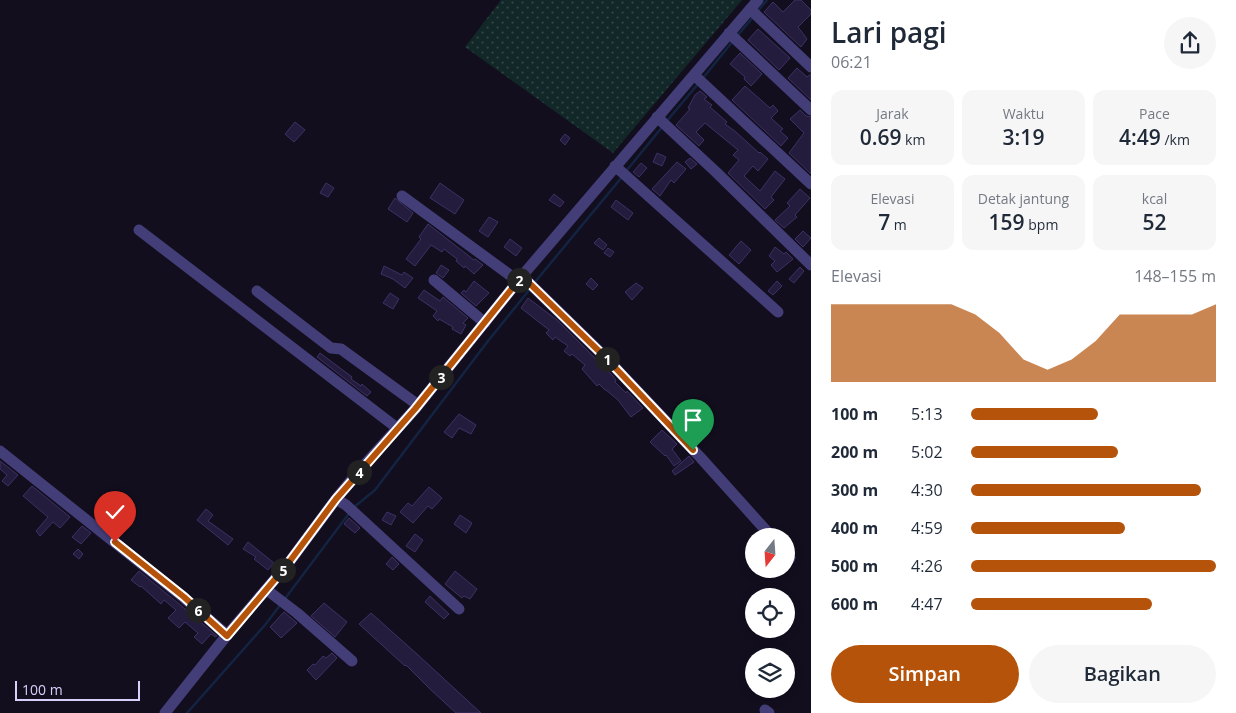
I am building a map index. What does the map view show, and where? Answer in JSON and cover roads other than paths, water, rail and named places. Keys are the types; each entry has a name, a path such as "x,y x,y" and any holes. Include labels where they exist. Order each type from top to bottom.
{"street":[{"path":"164,713 227,636 271,593 346,505 397,428 485,323 526,282 617,168 662,122 695,76 734,38 753,12 758,0"},
{"path":"753,12 811,67"},
{"path":"734,38 811,110"},
{"path":"695,76 811,184"},
{"path":"662,122 716,172 811,266"},
{"path":"617,168 778,312"},
{"path":"402,196 526,282 607,359 700,457 764,528"},
{"path":"139,230 397,428"},
{"path":"434,280 485,323"},
{"path":"257,290 331,348 341,349 418,405"},
{"path":"0,451 184,597 227,636"},
{"path":"346,505 459,609"},
{"path":"271,593 352,661"}],"waterway":[{"path":"757,12 767,0"},
{"path":"738,35 754,16"},
{"path":"703,78 733,41"},
{"path":"666,122 698,84"},
{"path":"627,170 663,126"},
{"path":"535,282 622,177"},
{"path":"353,508 375,490 488,341 530,289"},
{"path":"284,600 350,512"},
{"path":"187,713 265,625 281,604"}]}
